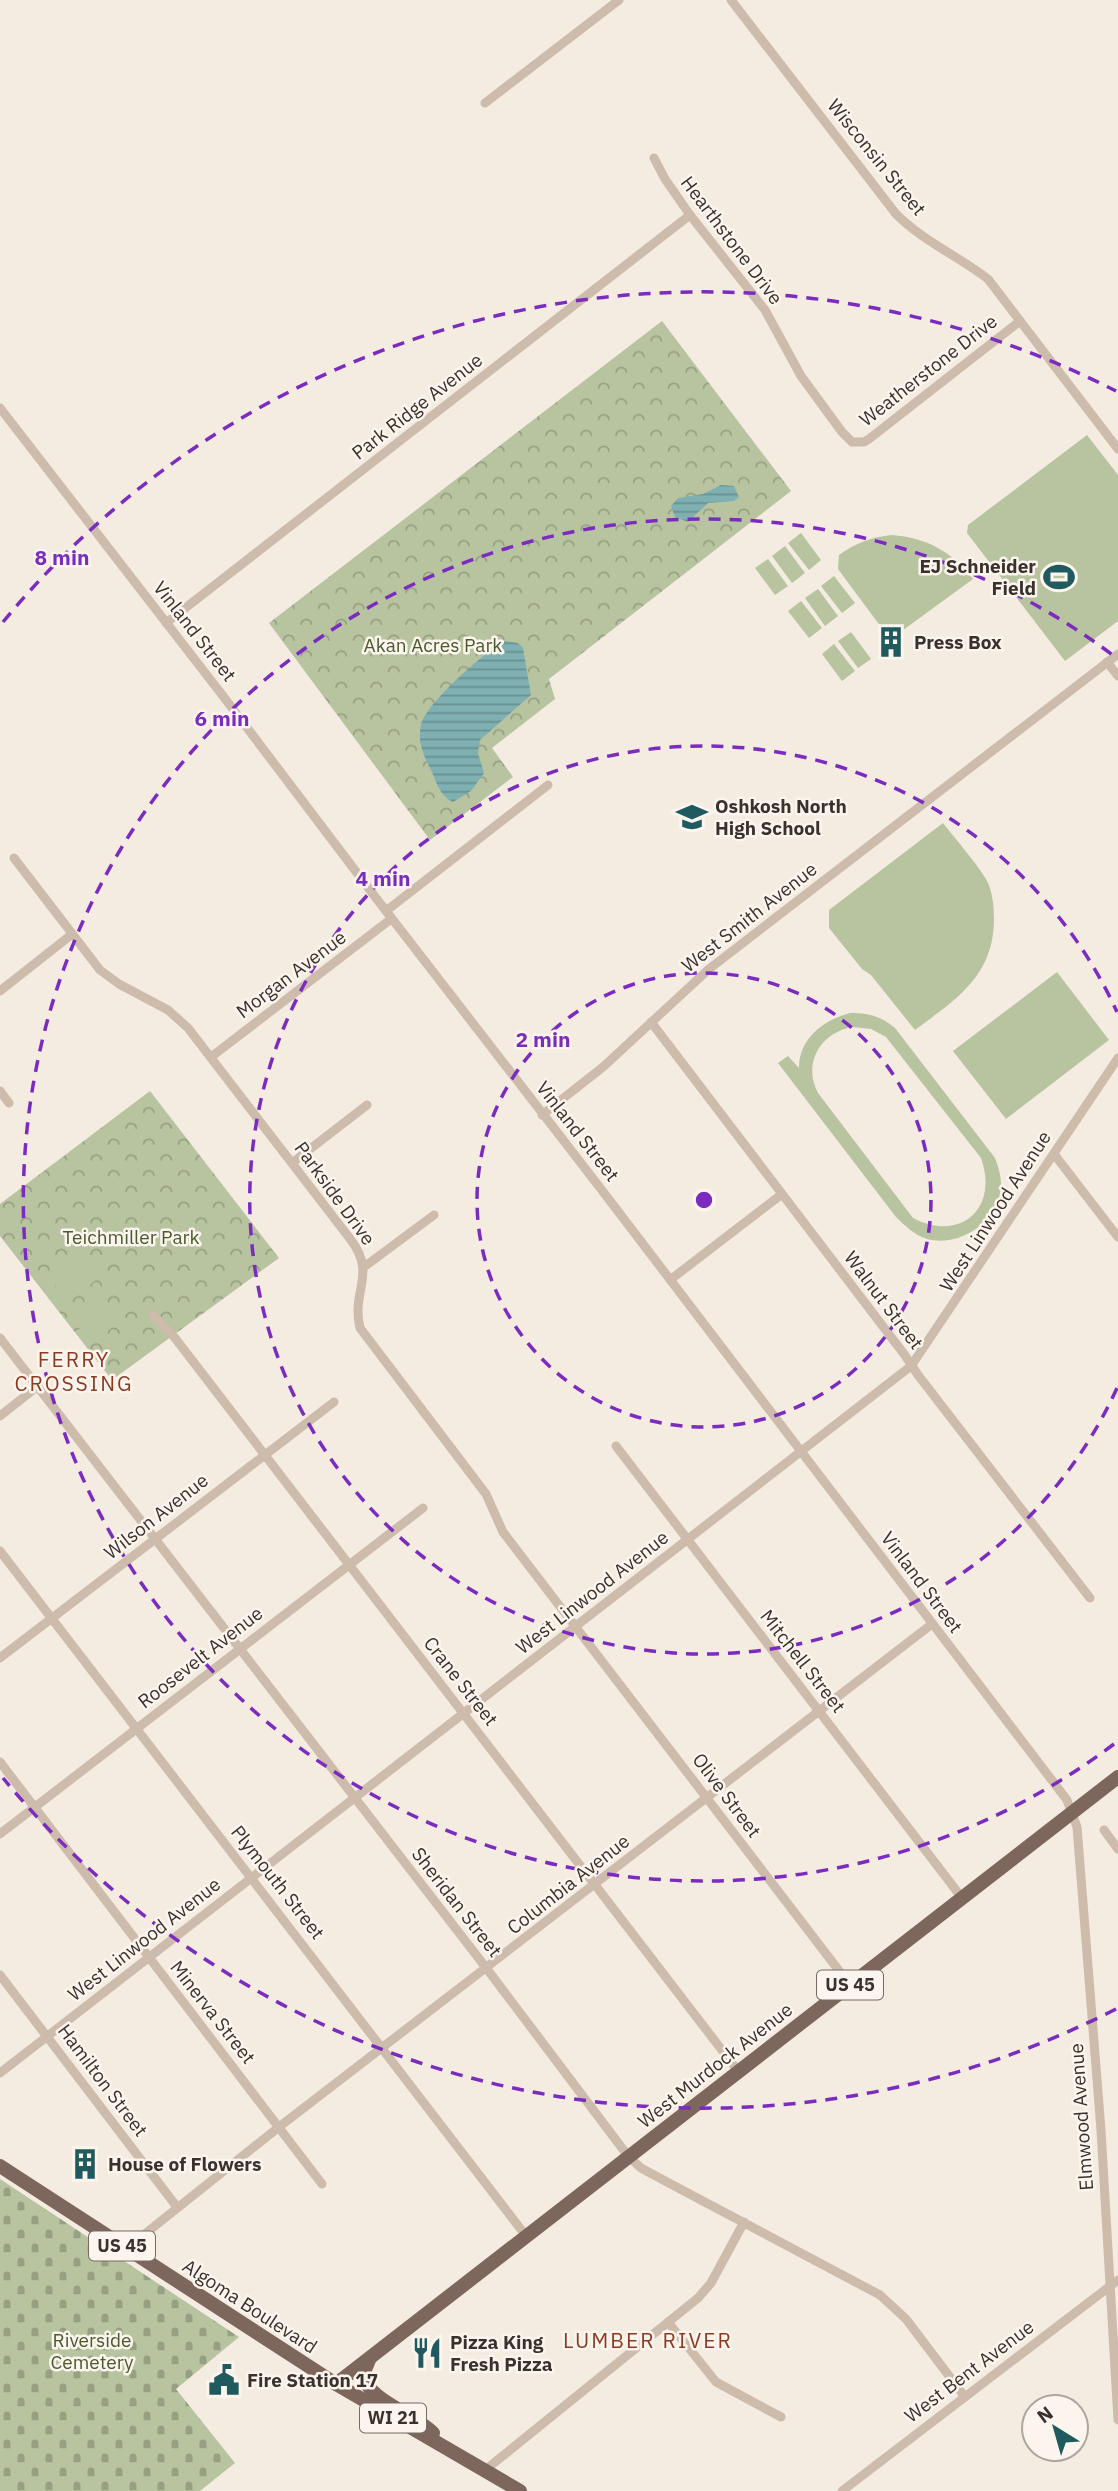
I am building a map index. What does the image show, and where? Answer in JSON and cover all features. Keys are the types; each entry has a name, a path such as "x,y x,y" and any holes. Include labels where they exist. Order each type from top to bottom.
{"main road":[{"name":"West Murdock Avenue","path":"336,2384 1118,1777"},
{"name":"Algoma Boulevard","path":"0,2166 336,2384 520,2491"},
{"path":"370,2357 363,2375 367,2386 379,2397 429,2429 450,2452"}],"street":[{"path":"485,103 619,0"},
{"name":"Wisconsin Street","path":"731,0 896,214 922,236 988,279 1118,449"},
{"name":"Hearthstone Drive","path":"653,158 690,215 757,299 801,376 825,410 846,438 856,442"},
{"name":"Park Ridge Avenue","path":"166,623 690,215"},
{"name":"Weatherstone Drive","path":"856,442 869,439 1020,321"},
{"name":"Vinland Street","path":"0,408 1068,1800 1072,1813"},
{"name":"West Smith Avenue","path":"542,1115 592,1076 709,969 1118,653"},
{"path":"1107,662 1118,676"},
{"name":"Morgan Avenue","path":"211,1057 548,785"},
{"name":"Parkside Drive","path":"14,858 92,962 108,977 175,1014 188,1028 358,1249 364,1267 357,1311 360,1328 485,1494 503,1532 576,1627"},
{"path":"0,991 71,935"},
{"name":"Walnut Street","path":"651,1022 1090,1598"},
{"name":"West Linwood Avenue","path":"0,2073 911,1366 1118,1058"},
{"path":"0,1091 9,1103"},
{"path":"292,1163 367,1105"},
{"path":"1054,1154 1116,1230"},
{"path":"670,1280 782,1194"},
{"path":"364,1267 434,1215"},
{"name":"Crane Street","path":"153,1315 175,1338 738,2071"},
{"name":"Sheridan Street","path":"0,1338 628,2156 650,2172 880,2295 894,2306 965,2396"},
{"path":"0,1416 37,1387"},
{"name":"Wilson Avenue","path":"0,1658 334,1402"},
{"name":"Mitchell Street","path":"616,1446 962,1899"},
{"name":"Roosevelt Avenue","path":"0,1834 423,1508"},
{"name":"Plymouth Street","path":"0,1551 526,2236"},
{"name":"Columbia Avenue","path":"126,2249 279,2127 932,1624"},
{"name":"Olive Street","path":"576,1627 850,1985"},
{"name":"Minerva Street","path":"0,1762 322,2183"},
{"name":"Elmwood Avenue","path":"1072,1813 1078,1841 1114,2283 1118,2420"},
{"path":"1104,1829 1118,1849"},
{"name":"Hamilton Street","path":"0,1975 177,2207"},
{"path":"484,2471 705,2291 744,2222"},
{"name":"West Bent Avenue","path":"842,2491 1114,2283"},
{"path":"668,2322 716,2382 781,2417"}],"green space":[{"name":"Akan Acres Park","path":"662,321 791,491 549,679 555,699 492,748 513,777 430,840 269,623"},
{"name":"EJ Schneider Field","path":"1087,435 1118,475 1118,621 1065,661 967,533 968,525"},
{"path":"801,533 821,560 809,570 788,543"},
{"path":"892,535 916,539 937,548 956,561 973,579 899,633 884,631 838,569 839,555 845,551 870,539"},
{"path":"785,546 805,573 792,583 772,556"},
{"path":"768,559 788,586 775,595 755,568"},
{"path":"834,576 855,603 842,613 821,586"},
{"path":"818,589 838,616 825,626 805,598"},
{"path":"801,601 822,628 809,638 788,611"},
{"path":"851,632 871,659 858,668 838,641"},
{"path":"834,644 855,671 842,681 822,654"},
{"path":"943,823 986,879 992,894 994,911 992,941 987,957 969,985 915,1030 829,928 829,910"},
{"path":"1057,972 1109,1040 1006,1119 953,1051"},
{"path":"850,1013 868,1015 895,1028 995,1158 1001,1181 999,1197 987,1220 977,1228 965,1235 940,1241 914,1233 896,1217 778,1063 788,1056 799,1068 803,1048 814,1032","holes":["853,1027 871,1029 886,1037 981,1158 985,1192 980,1206 972,1216 960,1223 930,1225 913,1218 818,1093 812,1071 814,1060 824,1042 842,1030"]},
{"name":"Teichmiller Park","path":"150,1091 279,1258 112,1380 0,1236 0,1204"},
{"path":"75,1253 97,1279 85,1289 63,1263"},
{"path":"60,1266 82,1292 69,1302 48,1276"},
{"path":"105,1300 122,1319 93,1344 76,1325"},
{"name":"Riverside Cemetery","path":"0,2179 239,2337 176,2389 235,2463 200,2491 0,2491"}],"water":[{"path":"721,485 734,486 739,497 734,501 708,503 688,522 675,517 671,506 678,498 703,494"},
{"path":"504,641 518,643 523,648 531,695 480,740 478,753 484,773 471,791 453,802 440,789 424,755 420,738 421,725 444,692 470,667"}],"place":[{"name":"EJ Schneider Field","path":"1059,577"},
{"name":"Press Box","path":"891,642"},
{"name":"Oshkosh North High School","path":"692,817"},
{"name":"House of Flowers","path":"85,2164"},
{"name":"Pizza King Fresh Pizza","path":"427,2353"},
{"name":"Fire Station 17","path":"224,2380"}],"district":[{"name":"FERRY CROSSING","path":"74,1372"},
{"name":"LUMBER RIVER","path":"648,2341"}]}
